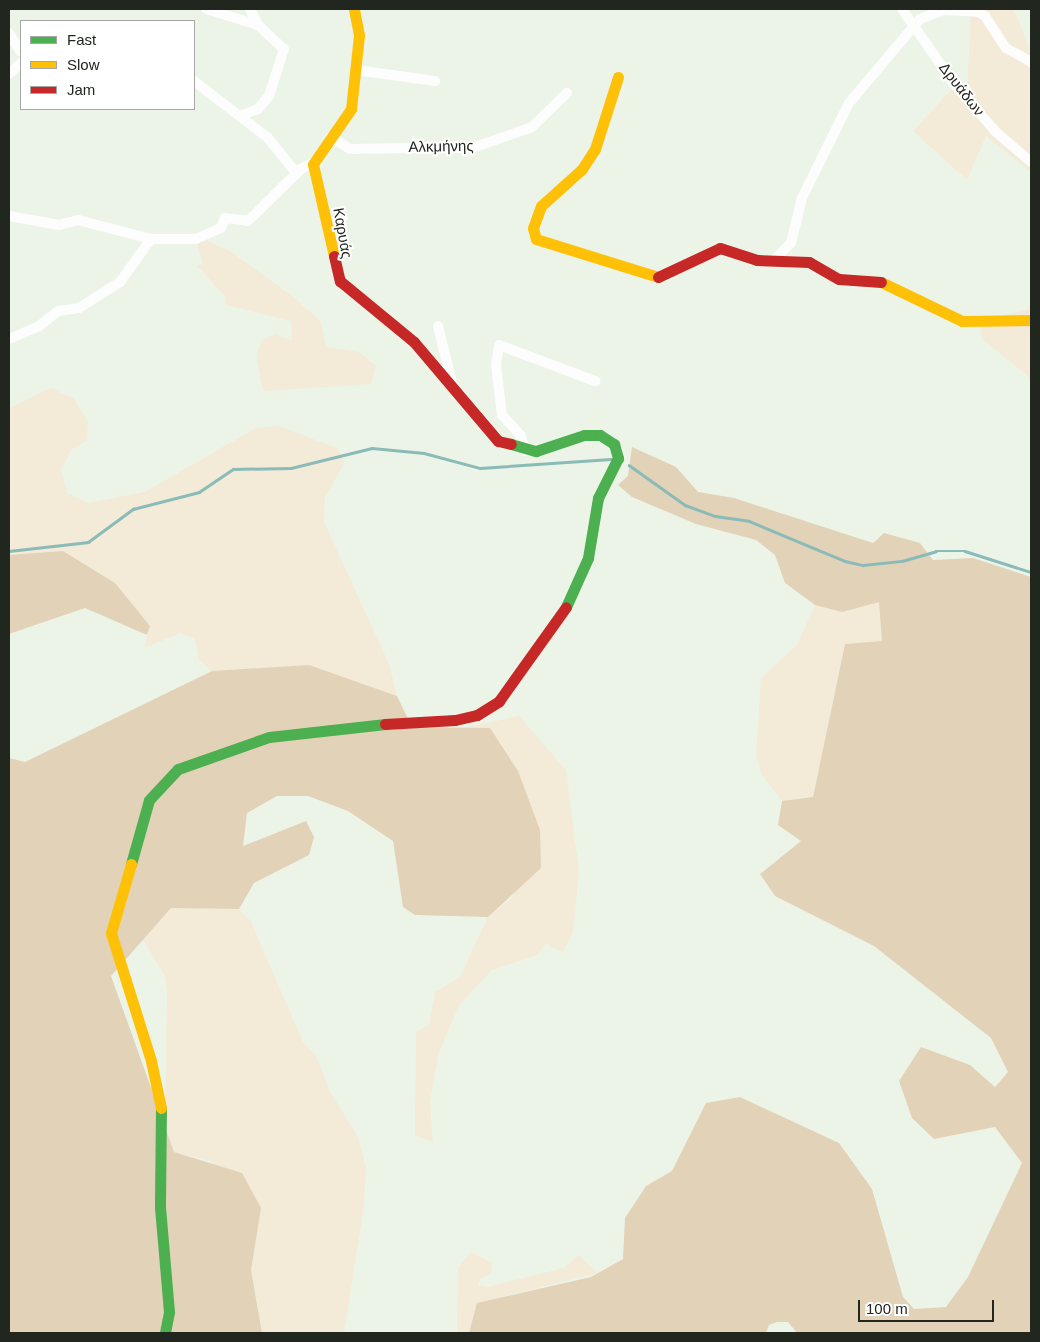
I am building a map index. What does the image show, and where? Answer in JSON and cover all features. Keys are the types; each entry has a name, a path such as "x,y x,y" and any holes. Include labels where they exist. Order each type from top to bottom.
{"street":[{"path":"206,9 258,24"},
{"path":"240,116 267,100 284,55 281,44 258,24 250,9"},
{"path":"9,216 58,225 78,220 152,239 196,239 221,228 225,218 248,221 297,174 314,162 349,115 360,35 354,9"},
{"name":"Δρυάδων","path":"902,9 915,24 955,85 996,132 1031,162"},
{"path":"773,261 791,243 802,198 849,103 915,24 938,11 978,12 986,17 1006,48 1031,62"},
{"path":"9,32 20,50"},
{"path":"9,74 20,64"},
{"path":"356,70 435,82"},
{"path":"618,77 595,149 582,169 541,206 533,228 536,239 661,278 720,248 773,261 809,262 846,281 875,279 962,321 1031,320"},
{"path":"195,82 268,138 297,174"},
{"name":"Αλκμήνης","path":"331,137 350,149 475,147 532,127 567,93"},
{"name":"Καρυάς","path":"314,162 340,281 407,336 453,387 494,438 525,451"},
{"path":"9,339 39,326 58,311 79,308 120,282 152,239"},
{"path":"438,326 453,387"},
{"path":"165,1333 168,1312 160,1207 162,1115 151,1061 111,934 149,800 178,769 269,737 326,727 455,720 477,715 499,701 570,601 588,558 598,498 618,456 612,442 596,435 552,449 525,451 521,436 502,416 496,365 499,345 595,380"}],"shaded area":[{"path":"971,9 1014,9 1029,47 1031,172 986,136 967,180 913,131 952,89 967,94"},
{"path":"203,239 230,251 296,299 321,322 326,347 359,352 376,366 371,384 263,391 256,356 261,341 275,334 292,341 291,321 226,305 225,296 197,266 203,263 196,241"},
{"path":"1031,309 1031,387 1029,377 985,341 981,333 981,326 992,318"},
{"path":"51,388 73,398 88,422 87,440 71,450 61,470 67,493 88,503 145,492 256,428 279,426 339,449 344,464 325,497 324,522 389,664 397,696 309,665 212,671 199,660 195,639 181,633 144,648 150,626 63,551 9,555 9,408"},
{"path":"632,447 676,467 698,492 734,498 873,543 884,533 920,543 933,560 973,558 1031,577 1031,1333 797,1333 788,1322 777,1322 769,1325 766,1333 469,1333 477,1303 591,1277 623,1259 625,1218 646,1186 672,1171 706,1103 740,1097 839,1143 872,1189 903,1297 914,1309 946,1307 968,1277 1022,1163 995,1127 934,1139 912,1118 899,1081 921,1047 970,1065 995,1087 1008,1072 991,1038 874,946 775,896 760,874 801,841 778,825 782,801 813,797 845,644 882,641 879,602 842,612 815,605 785,583 775,555 756,540 696,524 632,497 618,485 628,476"},
{"path":"63,551 115,583 150,626 147,635 85,608 9,634 9,555"},
{"path":"879,601 882,641 845,644 813,797 782,801 762,775 756,756 761,678 797,645 815,605 842,612"},
{"path":"309,665 397,696 412,727 490,728 518,771 540,830 541,868 488,917 415,915 403,907 393,841 348,811 308,796 277,796 247,813 243,846 306,821 314,837 309,855 254,883 239,909 171,908 111,976 174,1152 242,1173 261,1208 251,1270 262,1333 9,1333 9,758 25,762 212,671"},
{"path":"519,716 566,770 579,872 573,932 563,952 546,944 537,955 492,970 459,1005 438,1055 430,1102 433,1142 415,1135 416,1032 429,1025 435,992 460,977 488,917 514,896 490,728 459,729"},
{"path":"171,908 239,909 250,920 303,1042 316,1055 329,1090 357,1135 366,1166 364,1206 344,1333 262,1333 251,1270 261,1208 209,1160 174,1152 165,1127 167,990 165,976 143,940"},
{"path":"471,1252 492,1263 491,1273 480,1279 478,1285 487,1287 564,1268 579,1255 598,1273 477,1303 469,1333 457,1333 458,1267"}],"waterway":[{"path":"9,551 88,542 133,509 199,492 233,469 291,468 372,448 424,453 480,468 611,459"},
{"path":"629,465 685,505 715,516 749,521 845,561 863,565 902,561 936,551 965,551 1031,572"}],"traffic: fast":[{"path":"511,444 536,451 584,435 600,435 614,444 618,458 598,498 588,558 566,607"},
{"path":"131,864 149,800 178,769 269,737 385,724"},
{"path":"161,1108 160,1207 169,1312 165,1333"}],"traffic: slow":[{"path":"334,256 313,164 351,109 359,35 354,9"},
{"path":"618,77 595,149 582,169 541,206 533,228 536,239 658,277"},
{"path":"881,282 962,321 1031,320"},
{"path":"131,864 111,933 151,1061 161,1108"}],"traffic: jam":[{"path":"658,277 720,248 757,260 809,262 839,279 881,282"},
{"path":"334,256 340,281 414,342 498,441 511,444"},
{"path":"385,724 455,720 477,715 499,701 566,607"}]}
